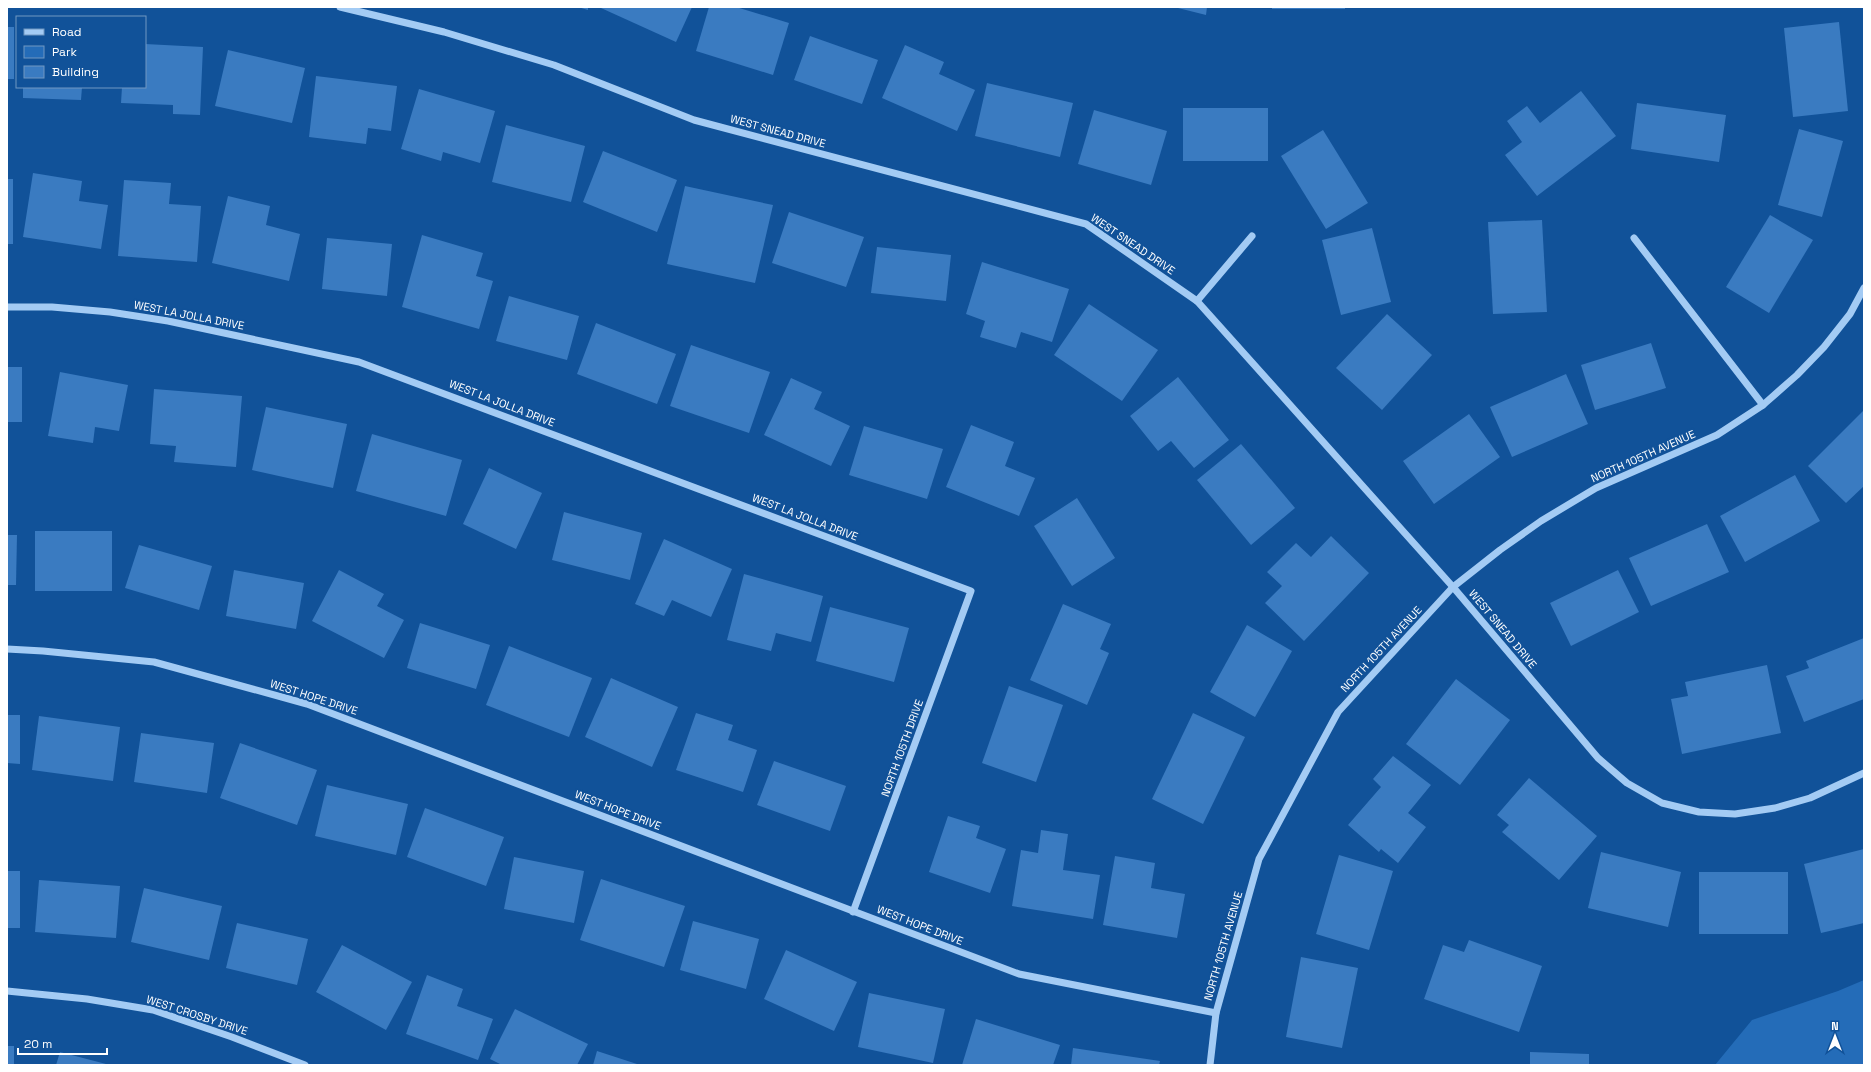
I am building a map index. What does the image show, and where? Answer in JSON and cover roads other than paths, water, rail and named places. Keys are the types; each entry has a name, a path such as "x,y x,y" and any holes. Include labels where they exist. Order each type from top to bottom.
{"street":[{"name":"WEST SNEAD DRIVE","path":"340,7 444,32 554,65 694,120 1086,224 1196,301 1453,587 1598,758 1627,783 1662,803 1699,812 1735,814 1775,808 1810,798 1864,773"},
{"path":"1196,301 1252,236"},
{"path":"1634,238 1763,405"},
{"name":"NORTH 105TH AVENUE","path":"1210,1065 1216,1013 1259,859 1338,712 1453,587 1500,550 1541,521 1596,488 1717,435 1763,405 1797,375 1824,347 1850,314 1864,288"},
{"name":"WEST LA JOLLA DRIVE","path":"7,307 52,307 146,317 359,362 971,591"},
{"name":"NORTH 105TH DRIVE","path":"853,912 971,591"},
{"name":"WEST HOPE DRIVE","path":"7,649 154,662 307,704 1019,974 1216,1013"},
{"name":"WEST CROSBY DRIVE","path":"7,991 87,999 153,1010 232,1037 305,1065"}]}
